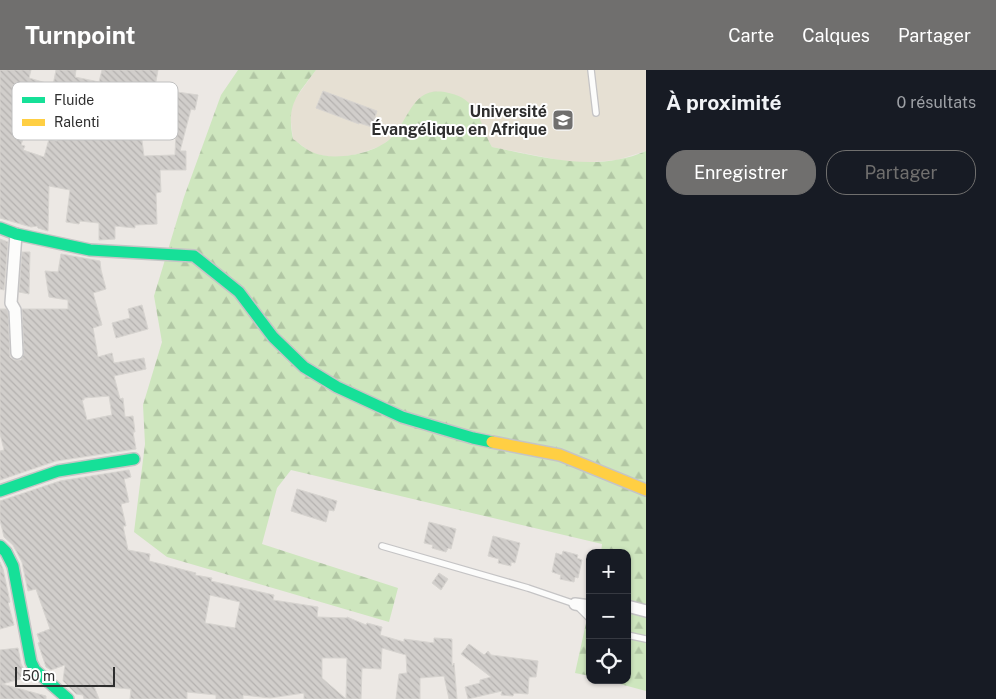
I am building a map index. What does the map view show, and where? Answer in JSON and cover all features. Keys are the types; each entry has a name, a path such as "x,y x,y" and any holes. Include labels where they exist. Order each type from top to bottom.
{"street":[{"path":"0,228 16,234 90,250 194,256 239,292 273,337 304,368 338,387 402,417 472,438 560,455 646,490"},
{"path":"16,234 12,303 16,310 17,353"},
{"path":"0,491 58,471 134,459"},
{"path":"0,546 6,552 13,566 31,662 35,670 68,699"},
{"path":"574,604 586,606"},
{"path":"631,607 646,611"}],"lane":[{"path":"591,70 596,113"},
{"path":"382,546 528,588 574,604 586,614"},
{"path":"631,636 646,639"}],"shaded area":[{"name":"Université Évangélique en Afrique","path":"316,70 646,70 646,151 617,160 569,162 492,147 477,114 417,100 398,130 381,146 358,154 335,158 312,153 293,139 290,114 293,102"}],"green space":[{"path":"238,70 316,70 295,101 292,109 291,127 293,139 309,151 321,155 353,155 384,144 398,130 420,98 427,93 437,92 457,95 469,103 477,113 492,147 569,161 589,162 627,158 646,151 646,691 620,684 631,684 631,549 601,549 602,544 291,470 277,488 262,544 398,588 389,622 167,557 134,532 145,444 143,405 162,342 154,296 184,197 221,95"},
{"path":"586,623 586,675 575,673"}],"building":[{"path":"0,70 31,70 29,78 43,82 12,82 12,140 23,140 21,145 25,146 23,150 44,157 49,140 142,140 144,156 175,155 176,140 178,140 178,92 198,95 195,110 191,109 180,151 186,151 186,170 160,170 161,192 156,193 157,224 135,225 135,228 115,226 115,239 99,240 99,223 80,221 79,224 66,222 70,190 49,186 48,231 37,226 31,227 0,218"},
{"path":"56,70 76,70 75,77 99,82 54,82"},
{"path":"102,70 158,70 156,82 99,82"},
{"path":"323,91 377,111 372,127 316,108"},
{"path":"0,239 8,242 4,290 0,289"},
{"path":"22,252 30,252 29,294 19,292"},
{"path":"61,254 100,261 106,289 93,293 102,325 93,328 98,357 112,353 114,363 144,358 146,369 114,376 120,399 123,398 125,417 133,416 136,449 56,461 0,480 0,451 4,450 0,434 0,309 6,309 8,312 10,357 14,360 21,360 24,353 22,309 68,309 68,300 49,297 45,271 58,272","holes":["109,396 112,415 87,420 82,400 84,398"]},
{"path":"142,305 148,329 116,338 112,323 130,318 128,309"},
{"path":"129,470 131,477 124,479 129,502 121,504 126,526 123,526 128,550 150,554 149,561 196,573 195,575 212,578 211,581 274,595 273,600 318,607 317,617 347,617 366,625 367,623 382,627 380,635 404,642 404,639 434,643 434,638 452,639 452,666 454,663 457,699 449,699 444,676 420,678 420,699 396,699 399,674 407,673 406,655 382,648 381,669 362,668 361,699 346,699 304,699 304,693 270,698 243,695 243,699 216,699 216,695 187,692 187,699 130,699 131,689 94,686 99,699 84,699 83,695 76,694 63,681 65,665 51,670 46,667 37,634 50,629 36,589 28,591 22,562 13,545 4,537 0,520 0,501 60,481","holes":["210,595 240,602 235,628 205,623","322,658 347,658 346,699 322,678"]},
{"path":"297,489 337,501 334,511 329,510 326,522 291,511"},
{"path":"429,522 456,529 451,549 448,548 446,552 432,548 433,545 424,543"},
{"path":"493,536 520,543 515,563 511,562 511,566 498,563 499,559 488,556"},
{"path":"563,551 578,555 577,558 582,560 578,578 575,577 574,582 560,579 561,575 552,572 556,553 562,555"},
{"path":"0,562 14,625 0,629"},
{"path":"439,573 448,579 441,590 432,583"},
{"path":"469,644 484,655 488,651 491,655 538,661 536,677 529,677 528,694 514,693 513,696 501,695 502,691 468,699 465,687 480,683 480,680 491,677 461,654"},
{"path":"18,648 21,664 28,677 2,684 46,696 46,699 0,699 0,650"}],"traffic: fast":[{"path":"0,228 16,234 90,250 194,256 239,292 273,337 304,367 337,387 402,417 492,442"},
{"path":"0,491 58,471 134,459"},
{"path":"0,546 6,552 13,566 31,662 35,670 68,699"}],"traffic: slow":[{"path":"492,442 560,455 646,490"}],"place":[{"name":"Université Évangélique en Afrique","path":"563,120"}]}
